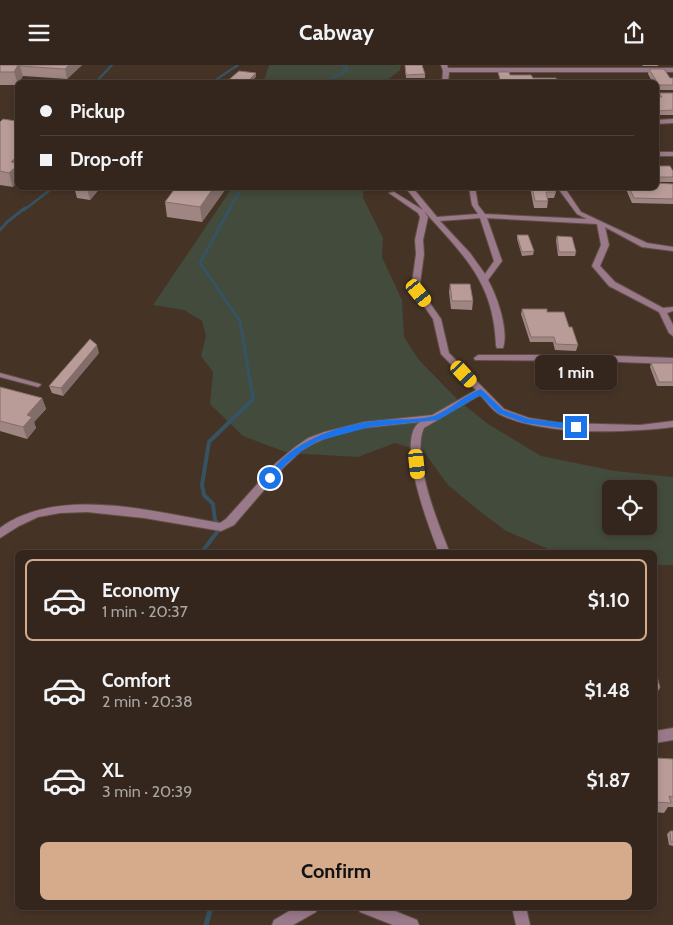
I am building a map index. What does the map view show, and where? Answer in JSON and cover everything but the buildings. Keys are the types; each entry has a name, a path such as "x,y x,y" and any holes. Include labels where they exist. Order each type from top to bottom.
{"street":[{"path":"445,80 445,67 673,70"},
{"path":"659,122 673,121"},
{"path":"659,154 673,154"},
{"path":"410,190 418,203 436,219 484,280 494,305 500,330 500,346"},
{"path":"472,190 475,205 483,216 498,261 484,280"},
{"path":"562,190 579,213 645,245 673,249"},
{"path":"392,193 421,211 424,217 419,240 420,254 416,283 419,293 437,319 445,354 501,411 528,421 561,426 605,429 640,428 673,423"},
{"path":"436,219 483,216 600,222"},
{"path":"600,222 605,245 596,266 612,284 662,311 673,333"},
{"path":"662,311 673,309"},
{"path":"478,358 590,358 673,361"},
{"path":"444,550 432,522 418,477 415,437 420,426 481,391"},
{"path":"0,534 26,516 52,510 75,508 150,515 221,527 230,522 284,461 300,448 316,439 370,424 435,418"},
{"path":"657,737 673,734"},
{"path":"279,925 306,910"},
{"path":"374,910 412,925"},
{"path":"520,910 523,925"}],"lane":[{"path":"0,375 38,385"}],"green space":[{"path":"269,65 401,65 400,70 388,80 264,80"},
{"path":"231,190 363,190 363,198 383,238 382,257 402,300 404,337 419,360 457,399 488,424 541,456 615,471 673,477 673,565 657,565 657,550 550,550 506,531 448,485 424,452 395,443 358,457 288,453 243,436 210,404 213,372 201,356 206,336 202,321 184,310 153,305"}],"waterway":[{"path":"98,80 112,65"},
{"path":"216,80 238,65"},
{"path":"330,80 346,71 347,68 342,65"},
{"path":"24,210 50,190"},
{"path":"229,210 240,190"},
{"path":"0,230 25,208"},
{"path":"230,208 200,263 240,321 252,393"},
{"path":"203,550 221,527 215,520 213,504 204,495 202,485 209,442 253,399 252,392"},
{"path":"206,925 210,910"}],"route":[{"path":"270,478 284,461 300,448 316,439 370,424 435,418 481,391 501,411 528,421 576,427"}]}
